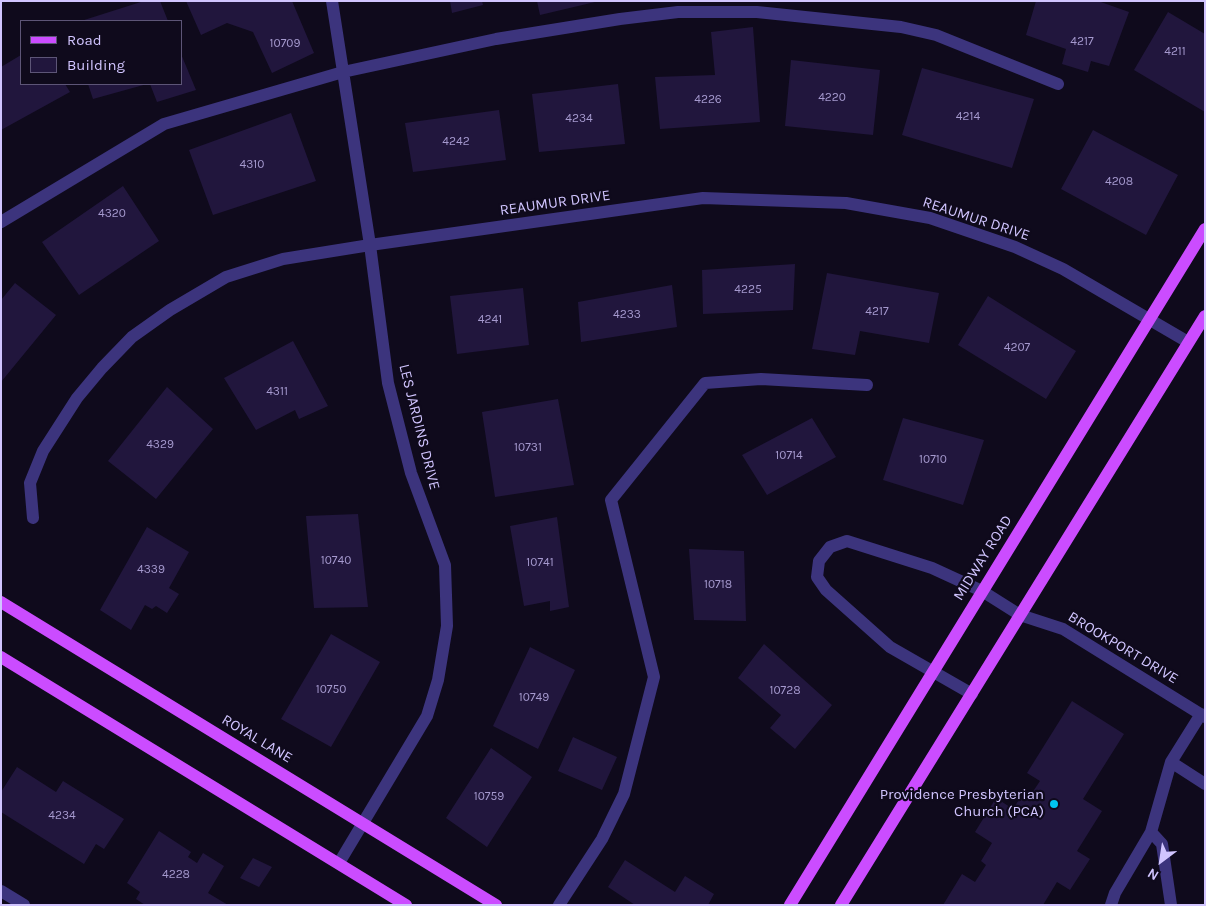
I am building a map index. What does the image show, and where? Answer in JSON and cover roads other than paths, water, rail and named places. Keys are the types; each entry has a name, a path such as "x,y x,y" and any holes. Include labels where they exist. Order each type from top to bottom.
{"main road":[{"name":"MIDWAY ROAD","path":"790,905 1205,229"},
{"path":"842,905 1205,316"},
{"name":"ROYAL LANE","path":"1,602 496,905"},
{"path":"1,657 406,905"}],"street":[{"name":"LES JARDINS DRIVE","path":"332,1 370,245 388,383 411,472 445,565 447,626 438,680 427,716 339,863"},
{"path":"1,222 164,124 343,72 496,40 620,19 678,12 757,12 901,27 936,35 1058,84"},
{"name":"REAUMUR DRIVE","path":"33,518 30,483 43,451 77,398 102,368 132,337 170,310 226,277 283,259 370,245 703,198 846,203 930,218 1015,247 1063,269 1150,318 1188,342"},
{"path":"559,905 602,839 624,794 654,677 611,500 704,383 761,379 867,385"},
{"name":"BROOKPORT DRIVE","path":"972,694 890,646 826,590 817,577 819,561 830,547 848,542 932,568 982,591 1020,614 1063,629 1203,716"},
{"path":"1111,905 1115,893 1151,832 1171,762 1203,716"},
{"path":"1171,762 1205,784"},
{"path":"1151,832 1162,844 1171,905"},
{"path":"1,891 24,905"}],"place":[{"name":"Providence Presbyterian Church (PCA)","path":"1054,804"}]}
